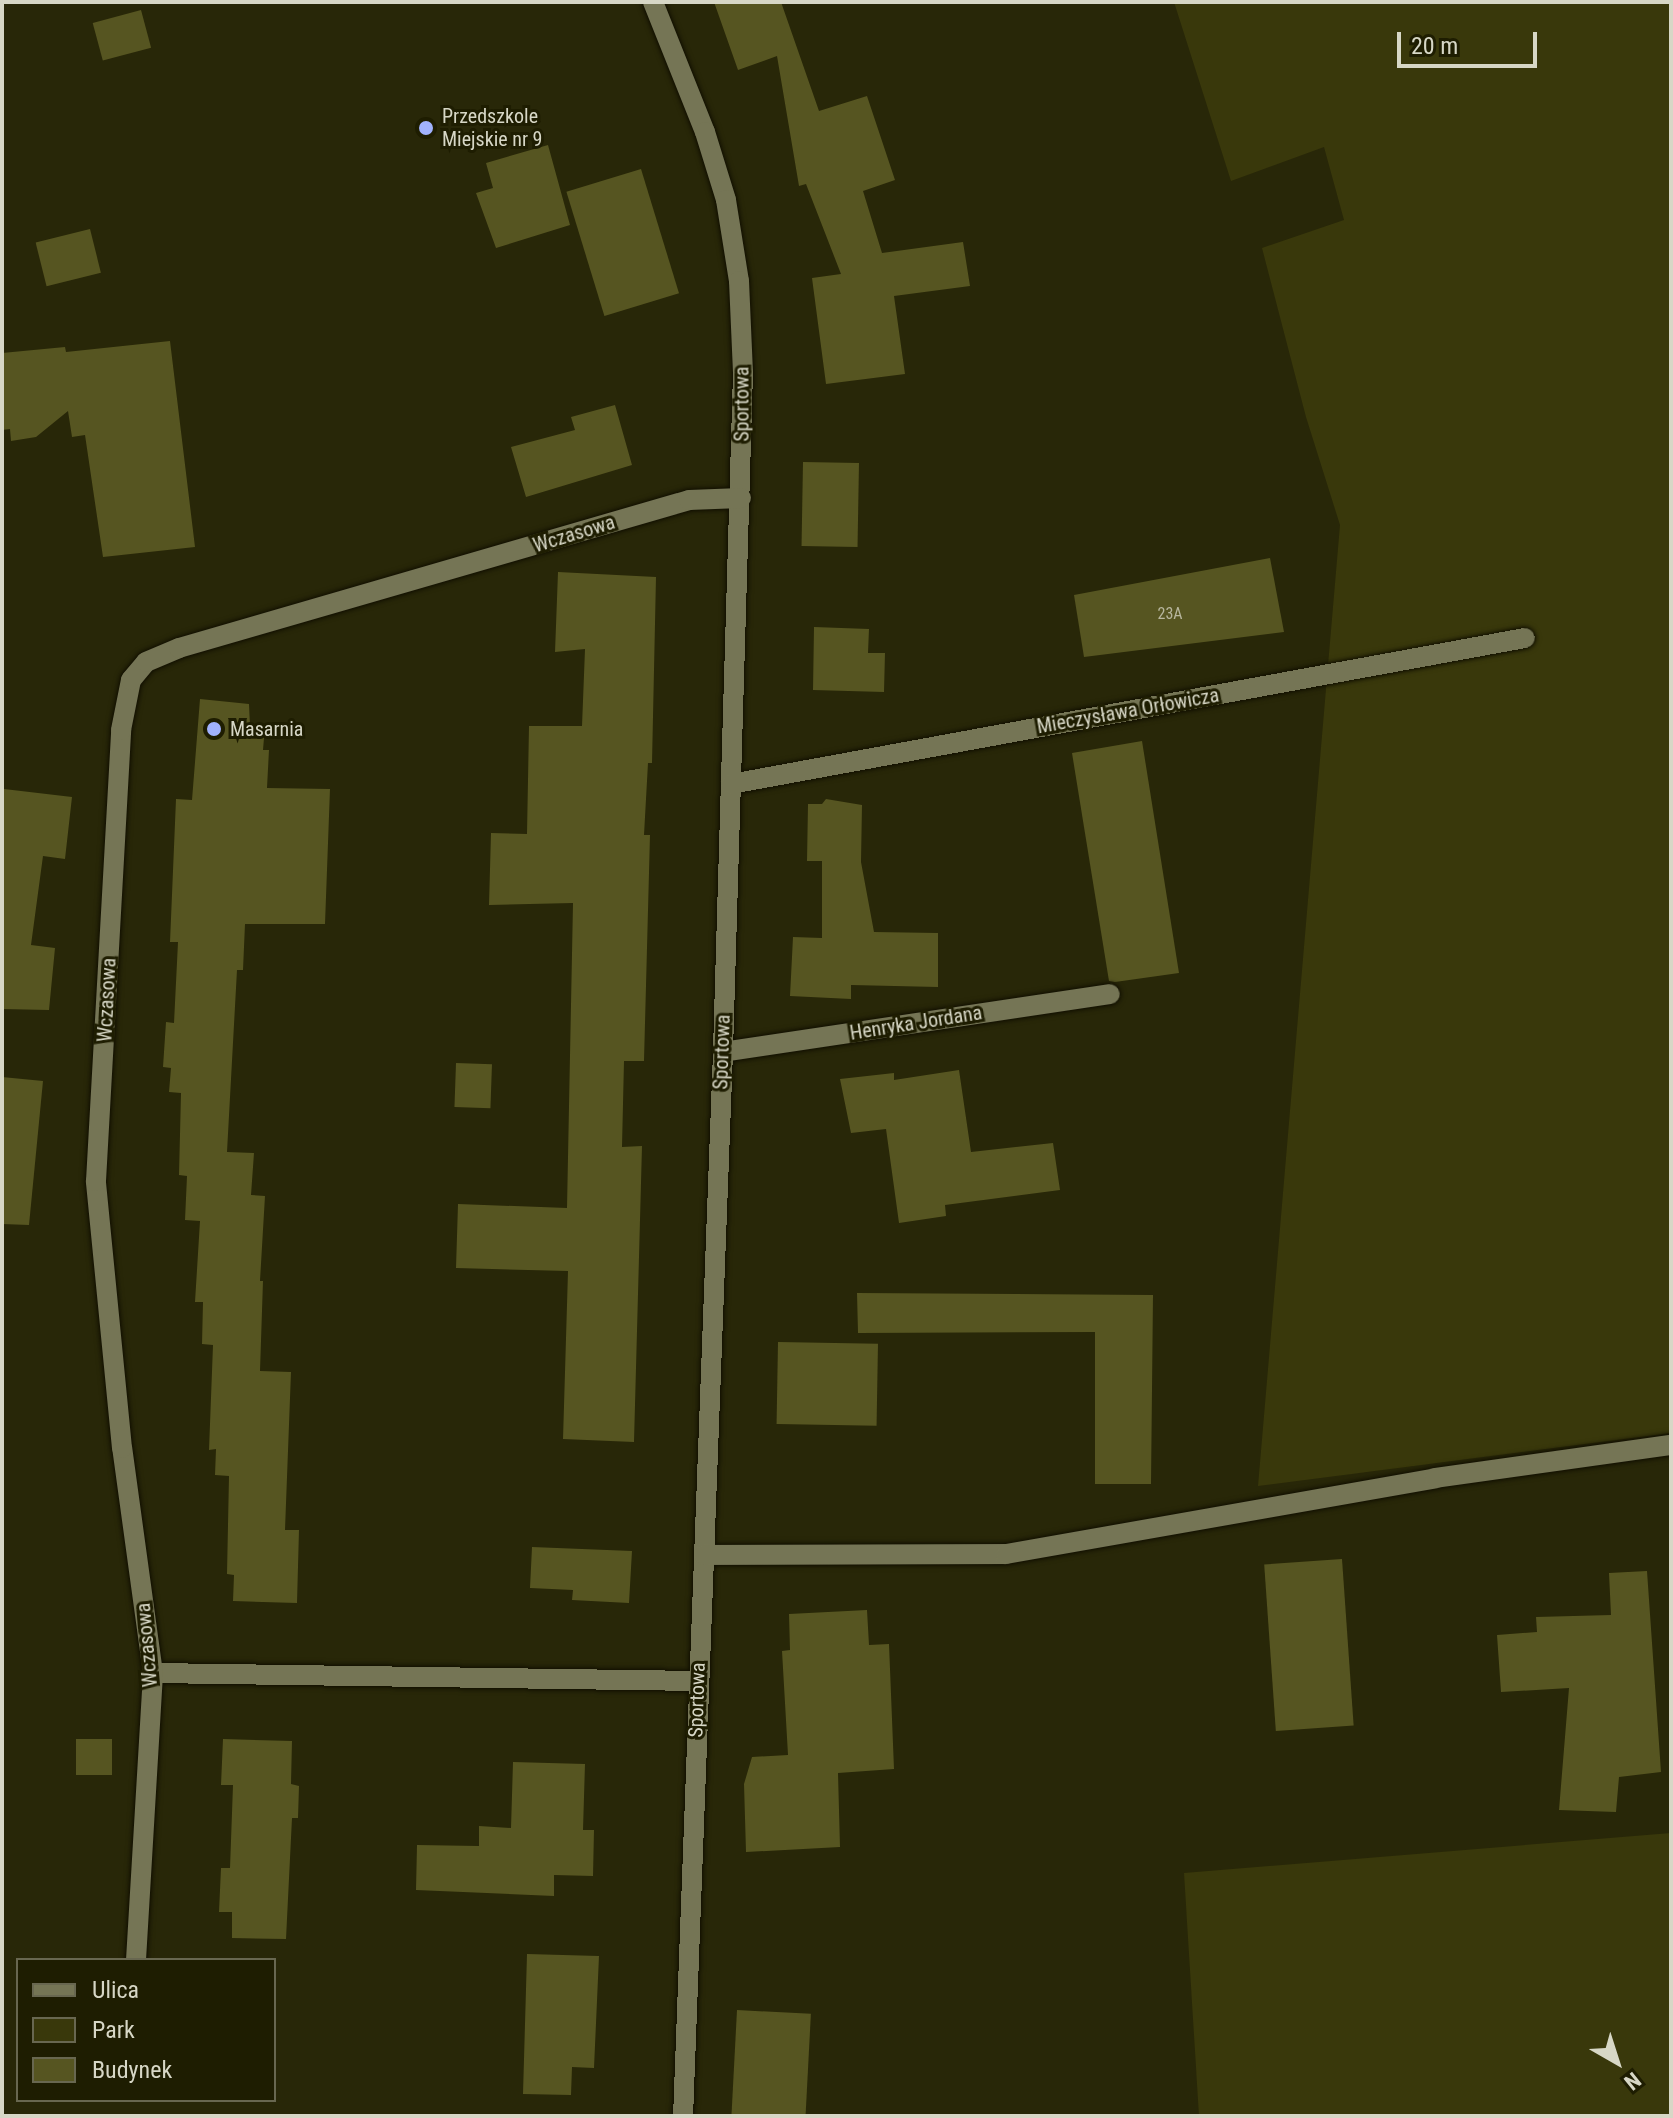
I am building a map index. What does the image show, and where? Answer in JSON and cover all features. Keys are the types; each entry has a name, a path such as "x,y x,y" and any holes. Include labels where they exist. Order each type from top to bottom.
{"street":[{"name":"Sportowa","path":"653,2 705,132 726,200 739,296 743,373 723,1052 683,2116"},
{"name":"Wczasowa","path":"136,1958 153,1673 122,1448 96,1181 121,730 131,680 146,662 179,648 689,500 741,498"},
{"name":"Mieczysława Orłowicza","path":"731,784 1525,638"},
{"name":"Henryka Jordana","path":"723,1052 1110,994"},
{"path":"704,1555 1006,1554 1435,1478 1671,1445"},
{"path":"153,1673 697,1681"}],"green space":[{"path":"1174,2 1671,2 1671,1433 1258,1486 1340,525 1306,417 1262,248 1344,220 1324,147 1231,181"},
{"path":"1671,1833 1671,2116 1199,2116 1184,1873"}],"building":[{"path":"714,2 781,2 819,111 867,96 895,180 863,191 882,253 963,242 970,286 894,296 905,374 826,384 812,278 841,274 806,184 799,186 777,56 738,70"},
{"path":"141,10 151,48 103,61 93,23"},
{"path":"548,145 570,225 496,248 476,193 493,188 486,163"},
{"path":"641,169 679,293 604,316 566,192"},
{"path":"90,229 101,273 47,286 36,243"},
{"path":"170,341 195,547 103,557 85,435 72,437 68,411 36,437 11,441 10,429 2,430 2,353 65,347 66,352"},
{"path":"615,405 632,465 526,497 511,447 575,430 571,417"},
{"path":"803,462 859,463 858,547 802,546"},
{"path":"1270,558 1284,632 1084,657 1074,595"},
{"path":"558,572 656,577 652,763 648,763 644,835 650,835 644,1061 624,1061 622,1147 642,1146 634,1442 563,1439 568,1271 456,1268 458,1204 567,1208 573,903 489,905 491,833 527,834 529,726 582,726 585,649 555,652"},
{"path":"814,627 869,629 868,653 885,653 884,692 813,690"},
{"path":"200,699 249,704 250,726 265,726 263,750 269,750 267,788 330,789 325,924 245,924 243,970 237,970 227,1152 254,1153 251,1195 265,1196 260,1281 263,1281 260,1371 291,1372 285,1530 299,1530 297,1603 233,1601 234,1575 227,1574 229,1476 215,1475 216,1449 209,1450 213,1345 202,1344 203,1302 195,1302 200,1221 185,1220 187,1176 179,1175 181,1093 169,1092 171,1068 163,1067 166,1022 174,1023 178,942 170,942 176,799 192,800"},
{"path":"1142,741 1179,973 1115,982 1109,981 1072,753"},
{"path":"4,789 72,797 65,859 43,856 31,945 55,948 49,1010 2,1009"},
{"path":"826,799 862,805 861,862 874,932 938,933 938,987 851,985 851,999 790,996 793,937 822,938 822,861 807,861 808,804 822,804"},
{"path":"456,1063 492,1064 490,1108 454,1107"},
{"path":"959,1070 971,1152 1053,1143 1060,1190 945,1205 946,1216 899,1223 886,1129 851,1133 840,1079 894,1073 894,1080"},
{"path":"2,1077 43,1081 29,1225 2,1224"},
{"path":"857,1293 1153,1295 1151,1484 1095,1484 1095,1332 858,1333"},
{"path":"778,1342 878,1344 877,1426 777,1424"},
{"path":"532,1547 632,1551 629,1603 572,1600 573,1590 530,1588"},
{"path":"1342,1559 1354,1726 1276,1731 1264,1564"},
{"path":"1647,1571 1661,1772 1619,1777 1616,1812 1559,1810 1569,1688 1501,1692 1497,1635 1537,1632 1536,1617 1611,1615 1609,1573"},
{"path":"867,1610 869,1645 889,1644 894,1769 838,1773 840,1847 746,1852 744,1784 752,1757 788,1755 782,1651 790,1650 789,1614"},
{"path":"76,1739 112,1739 112,1775 76,1775"},
{"path":"223,1739 292,1741 291,1784 299,1786 298,1818 292,1818 286,1939 232,1938 232,1912 219,1912 221,1868 230,1868 233,1785 221,1785"},
{"path":"513,1762 585,1764 583,1830 594,1830 593,1876 554,1875 554,1896 416,1890 417,1845 479,1846 479,1826 511,1828"},
{"path":"527,1954 599,1956 594,2068 572,2067 571,2095 523,2094"},
{"path":"737,2010 811,2014 806,2116 731,2116"}],"place":[{"name":"Przedszkole Miejskie nr 9","path":"426,128"},
{"name":"Masarnia","path":"214,729"}]}
